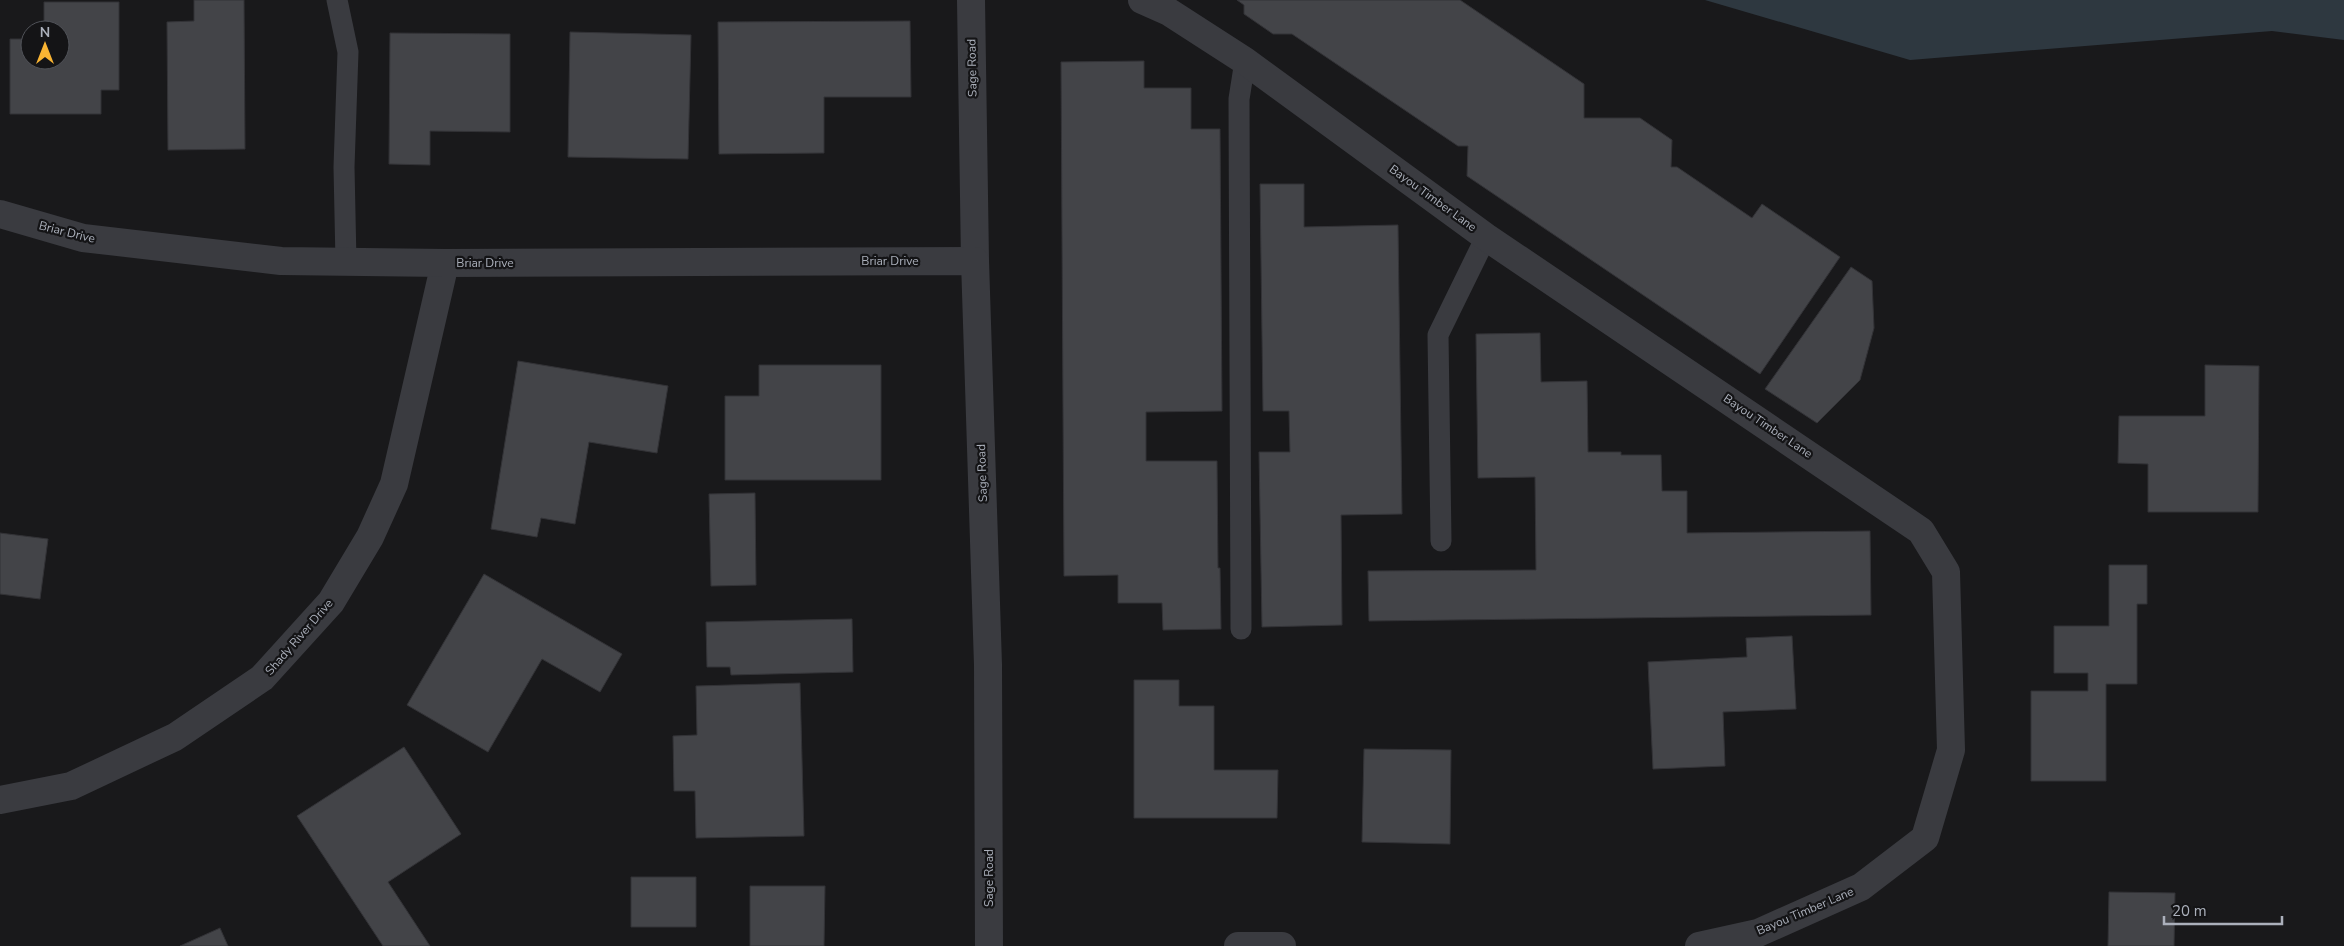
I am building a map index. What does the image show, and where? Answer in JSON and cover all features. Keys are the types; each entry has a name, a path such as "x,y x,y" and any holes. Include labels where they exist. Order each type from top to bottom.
{"street":[{"name":"Sage Road","path":"971,0 975,261 988,665 990,946"},
{"name":"Bayou Timber Lane","path":"1142,0 1169,12 1245,61 1486,237 1921,531 1946,572 1952,750 1925,838 1861,888 1758,933 1699,946"},
{"name":"Briar Drive","path":"0,214 83,238 281,261 445,263 975,261"},
{"name":"Shady River Drive","path":"0,800 71,786 175,736 262,678 331,602 370,536 394,484 445,263"},
{"path":"1238,946 1282,946"}],"lane":[{"path":"337,0 348,52 344,167 346,262"},
{"path":"1241,629 1239,99 1245,61"},
{"path":"1441,541 1438,335 1486,237"}],"shaded area":[{"path":"1705,0 2344,0 2344,40 2272,31 1910,60"}],"building":[{"path":"194,0 244,0 245,149 168,150 167,22 194,21"},
{"path":"1237,0 1460,0 1584,84 1584,118 1640,118 1672,140 1671,167 1677,167 1752,218 1762,204 1840,257 1760,374 1467,176 1468,146 1458,146 1292,34 1273,34 1244,14 1244,5"},
{"path":"44,2 119,2 119,90 101,90 101,114 10,114 10,39 20,39 20,70 70,70 70,20 44,20"},
{"path":"910,21 911,97 824,97 824,153 719,154 718,22"},
{"path":"570,32 691,35 688,159 568,157"},
{"path":"390,33 510,34 510,132 430,131 430,165 389,164"},
{"path":"1144,61 1144,88 1191,88 1191,129 1220,129 1222,411 1146,412 1146,461 1217,461 1218,568 1220,568 1221,629 1163,630 1162,603 1118,603 1118,575 1064,576 1061,62"},
{"path":"1260,184 1304,184 1304,227 1398,225 1402,514 1341,515 1342,625 1262,627 1259,452 1290,452 1289,411 1263,411"},
{"path":"1851,267 1872,281 1874,328 1860,380 1817,423 1765,389"},
{"path":"1540,333 1541,382 1587,381 1588,452 1621,452 1621,455 1661,455 1662,491 1687,491 1687,533 1870,531 1871,615 1369,621 1368,571 1536,570 1535,477 1478,478 1476,334"},
{"path":"518,361 668,386 657,453 589,442 575,524 541,518 537,537 491,529"},
{"path":"759,365 881,365 881,480 725,480 725,396 759,396"},
{"path":"2205,365 2259,366 2258,512 2148,512 2148,464 2118,463 2119,416 2205,416"},
{"path":"755,493 756,585 711,586 709,494"},
{"path":"0,533 48,539 40,599 0,594"},
{"path":"2109,565 2147,565 2147,604 2137,604 2137,684 2106,684 2106,781 2031,781 2031,691 2088,691 2088,673 2054,673 2054,626 2109,626"},
{"path":"484,574 622,654 600,692 542,659 488,752 407,705"},
{"path":"852,619 853,672 731,675 730,667 707,667 706,622"},
{"path":"1792,636 1796,709 1723,712 1725,766 1653,769 1648,662 1747,657 1746,638"},
{"path":"1134,680 1179,680 1179,706 1214,706 1214,770 1278,770 1277,818 1134,818"},
{"path":"800,683 804,836 696,838 695,791 674,791 673,736 697,735 696,686"},
{"path":"404,747 461,834 388,882 430,946 383,946 297,816"},
{"path":"1364,749 1451,750 1450,844 1362,842"},
{"path":"631,877 696,877 696,927 631,927"},
{"path":"750,886 825,886 824,946 750,946"},
{"path":"2109,892 2175,893 2174,946 2108,946"},
{"path":"220,928 228,946 180,946"}]}
